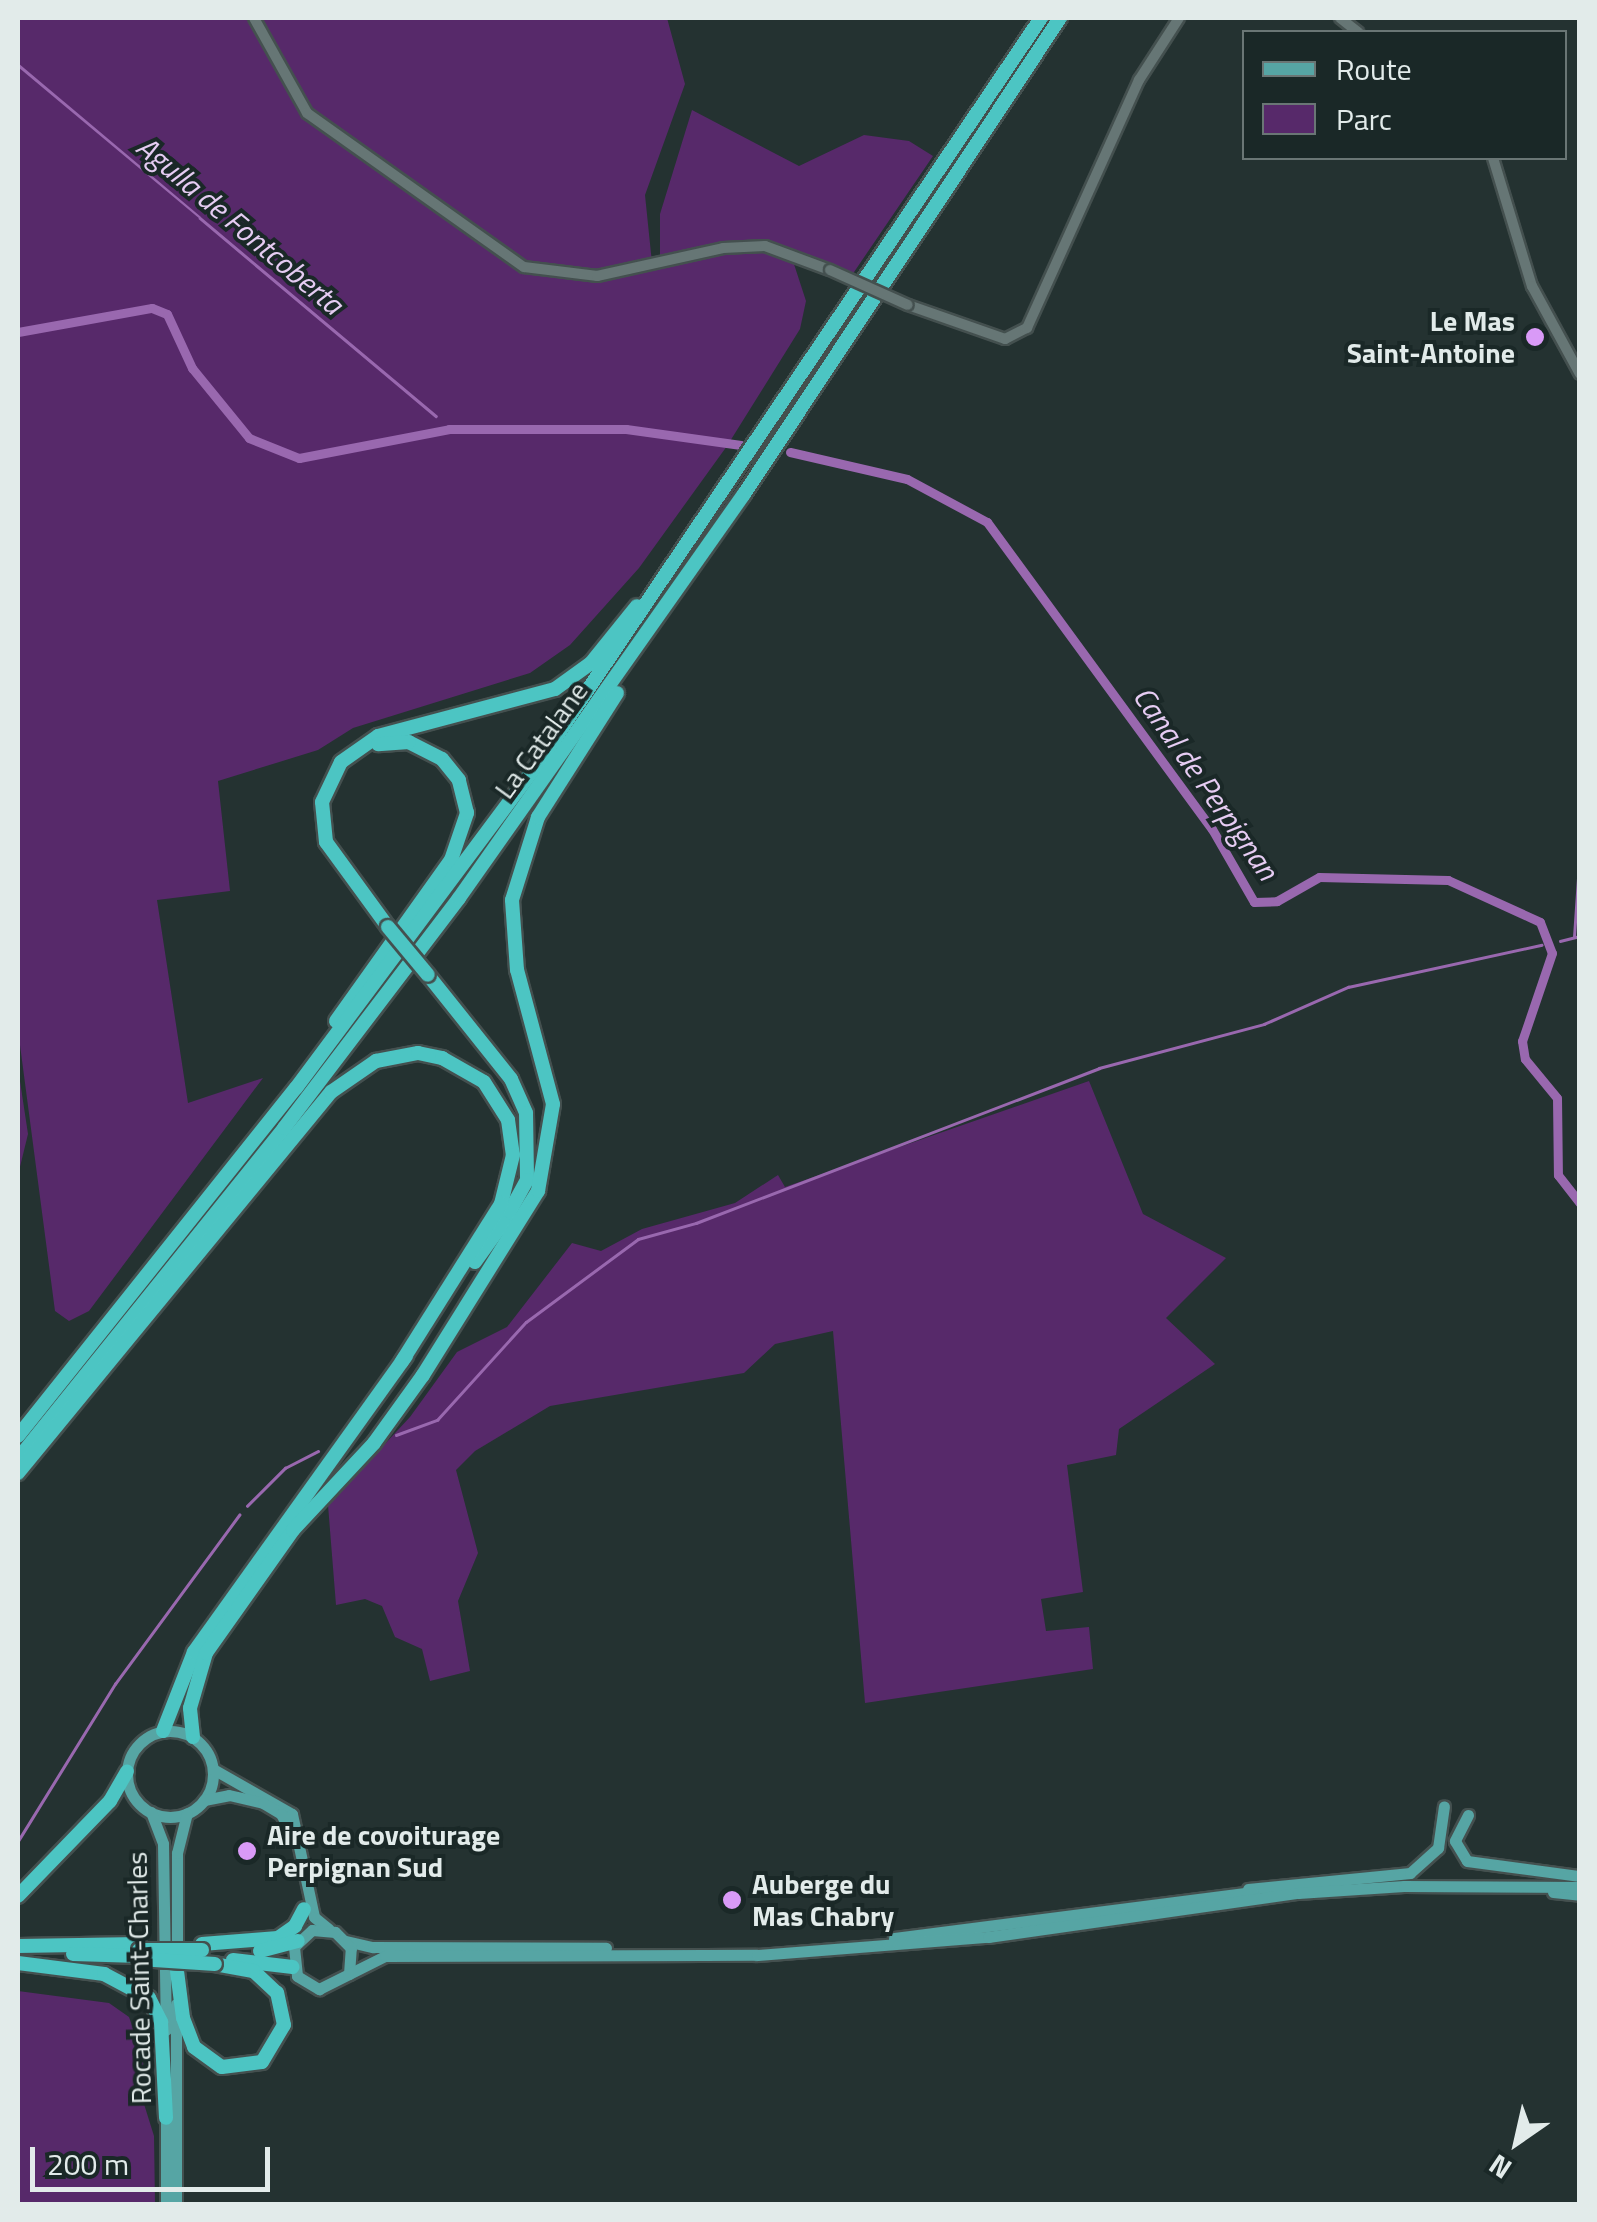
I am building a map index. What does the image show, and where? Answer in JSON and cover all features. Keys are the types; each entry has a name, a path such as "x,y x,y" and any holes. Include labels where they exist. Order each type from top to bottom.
{"highway":[{"name":"La Catalane","path":"18,1436 296,1088 672,571 1041,18"},
{"name":"La Catalane","path":"18,1459 353,1039 638,648 1060,18"},
{"path":"423,1376 527,1180 526,1113 511,1079 336,860 322,824 326,786 358,748 378,736 555,689 591,663 648,590 672,571"},
{"path":"192,1737 190,1708 206,1652 293,1530 374,1443 423,1376 528,1210 547,1165 552,1104 517,970 512,900 538,817 628,676 638,648"},
{"path":"296,1088 306,1060 463,836 466,800 442,759 409,742 358,748"},
{"path":"18,1473 331,1092 376,1061 418,1053 442,1058 484,1082 508,1120 513,1155 501,1204 402,1361"},
{"path":"163,1731 204,1636 503,1224"},
{"path":"18,1896 110,1801 127,1770"},
{"path":"205,1954 278,1938 304,1909"},
{"path":"18,1949 205,1954 266,1950 301,1938"},
{"path":"18,1949 114,1955 139,1952"},
{"path":"177,1971 182,2018 194,2048 222,2067 249,2067 278,2042 283,2008 253,1971 205,1954"},
{"path":"205,1954 293,1967"},
{"path":"18,1963 104,1974 148,1998 161,2022 166,2118"}],"main road":[{"path":"1444,1806 1438,1848 1410,1873 985,1929 756,1948 374,1947 346,1941 314,1917 292,1814 213,1769 192,1737 163,1731 139,1744 127,1770 132,1795 151,1812 186,1814 204,1800 248,1798 282,1814 294,1834 304,1909 293,1967 303,1982 319,1989 336,1986 349,1974 385,1956 756,1955 917,1944 1404,1886 1580,1881"},
{"path":"204,1800 213,1769"},
{"name":"Rocade Saint-Charles","path":"151,1812 163,1844 166,1881 166,2204"},
{"name":"Rocade Saint-Charles","path":"176,2204 177,1853 186,1814"},
{"path":"1468,1815 1455,1841 1467,1862 1580,1881"},
{"path":"1230,1894 1366,1881 1580,1881"},
{"path":"1404,1886 1580,1896"},
{"path":"301,1938 329,1929"},
{"path":"346,1941 349,1974"}],"street":[{"path":"254,18 307,113 524,267 598,276 723,248 764,246 908,305 1005,339 1028,328 1139,80 1180,18"},
{"path":"1494,160 1532,286 1580,374"}],"green space":[{"path":"18,18 250,18 304,116 523,271 598,280 723,253 764,251 792,258 806,301 800,329 727,446 639,568 570,645 530,673 353,728 318,750 218,781 230,891 157,900 188,1103 263,1078 89,1311 69,1321 55,1311 18,1030"},
{"path":"259,18 667,18 685,84 645,195 652,263 597,271 526,263 311,110"},
{"path":"692,110 799,166 864,135 909,141 933,156 852,275 765,242 660,261 660,214"},
{"path":"18,1068 28,1134 18,1175"},
{"path":"1089,1081 1143,1214 1226,1258 1166,1318 1215,1364 1119,1429 1116,1455 1067,1465 1083,1592 1041,1599 1046,1631 1089,1627 1093,1669 865,1703 833,1331 775,1344 744,1373 550,1406 475,1451 456,1470 478,1553 458,1601 470,1671 430,1681 422,1649 395,1637 382,1606 365,1599 336,1605 328,1505 410,1417 457,1352 507,1327 572,1243 601,1251 642,1229 735,1203 778,1175 785,1187"},
{"path":"18,1991 109,2003 129,2017 143,2057 144,2104 154,2136 155,2204 18,2204"}],"shaded area":[{"path":"18,63 201,217 200,219 18,67"}],"waterway":[{"name":"Agulla de Fontcoberta","path":"200,218 436,416"},
{"name":"Canal de Perpignan","path":"18,332 152,308 167,314 192,368 249,438 299,458 449,429 626,429 741,445"},
{"name":"Canal de Perpignan","path":"790,452 907,479 987,522 1212,829 1254,902 1277,901 1319,877 1448,880 1540,922 1552,953 1522,1041 1525,1059 1557,1098 1558,1175 1580,1203"},
{"path":"1574,937 1580,849"},
{"path":"1560,941 1580,936"},
{"path":"396,1435 437,1420 526,1322 638,1239 696,1223 1099,1068 1264,1024 1348,987 1541,945"},
{"path":"247,1506 285,1468 318,1451"},
{"path":"18,1841 115,1684 239,1515"}],"place":[{"name":"Le Mas Saint-Antoine","path":"1535,337"},
{"name":"Aire de covoiturage Perpignan Sud","path":"247,1851"},
{"name":"Auberge du Mas Chabry","path":"732,1900"}]}
